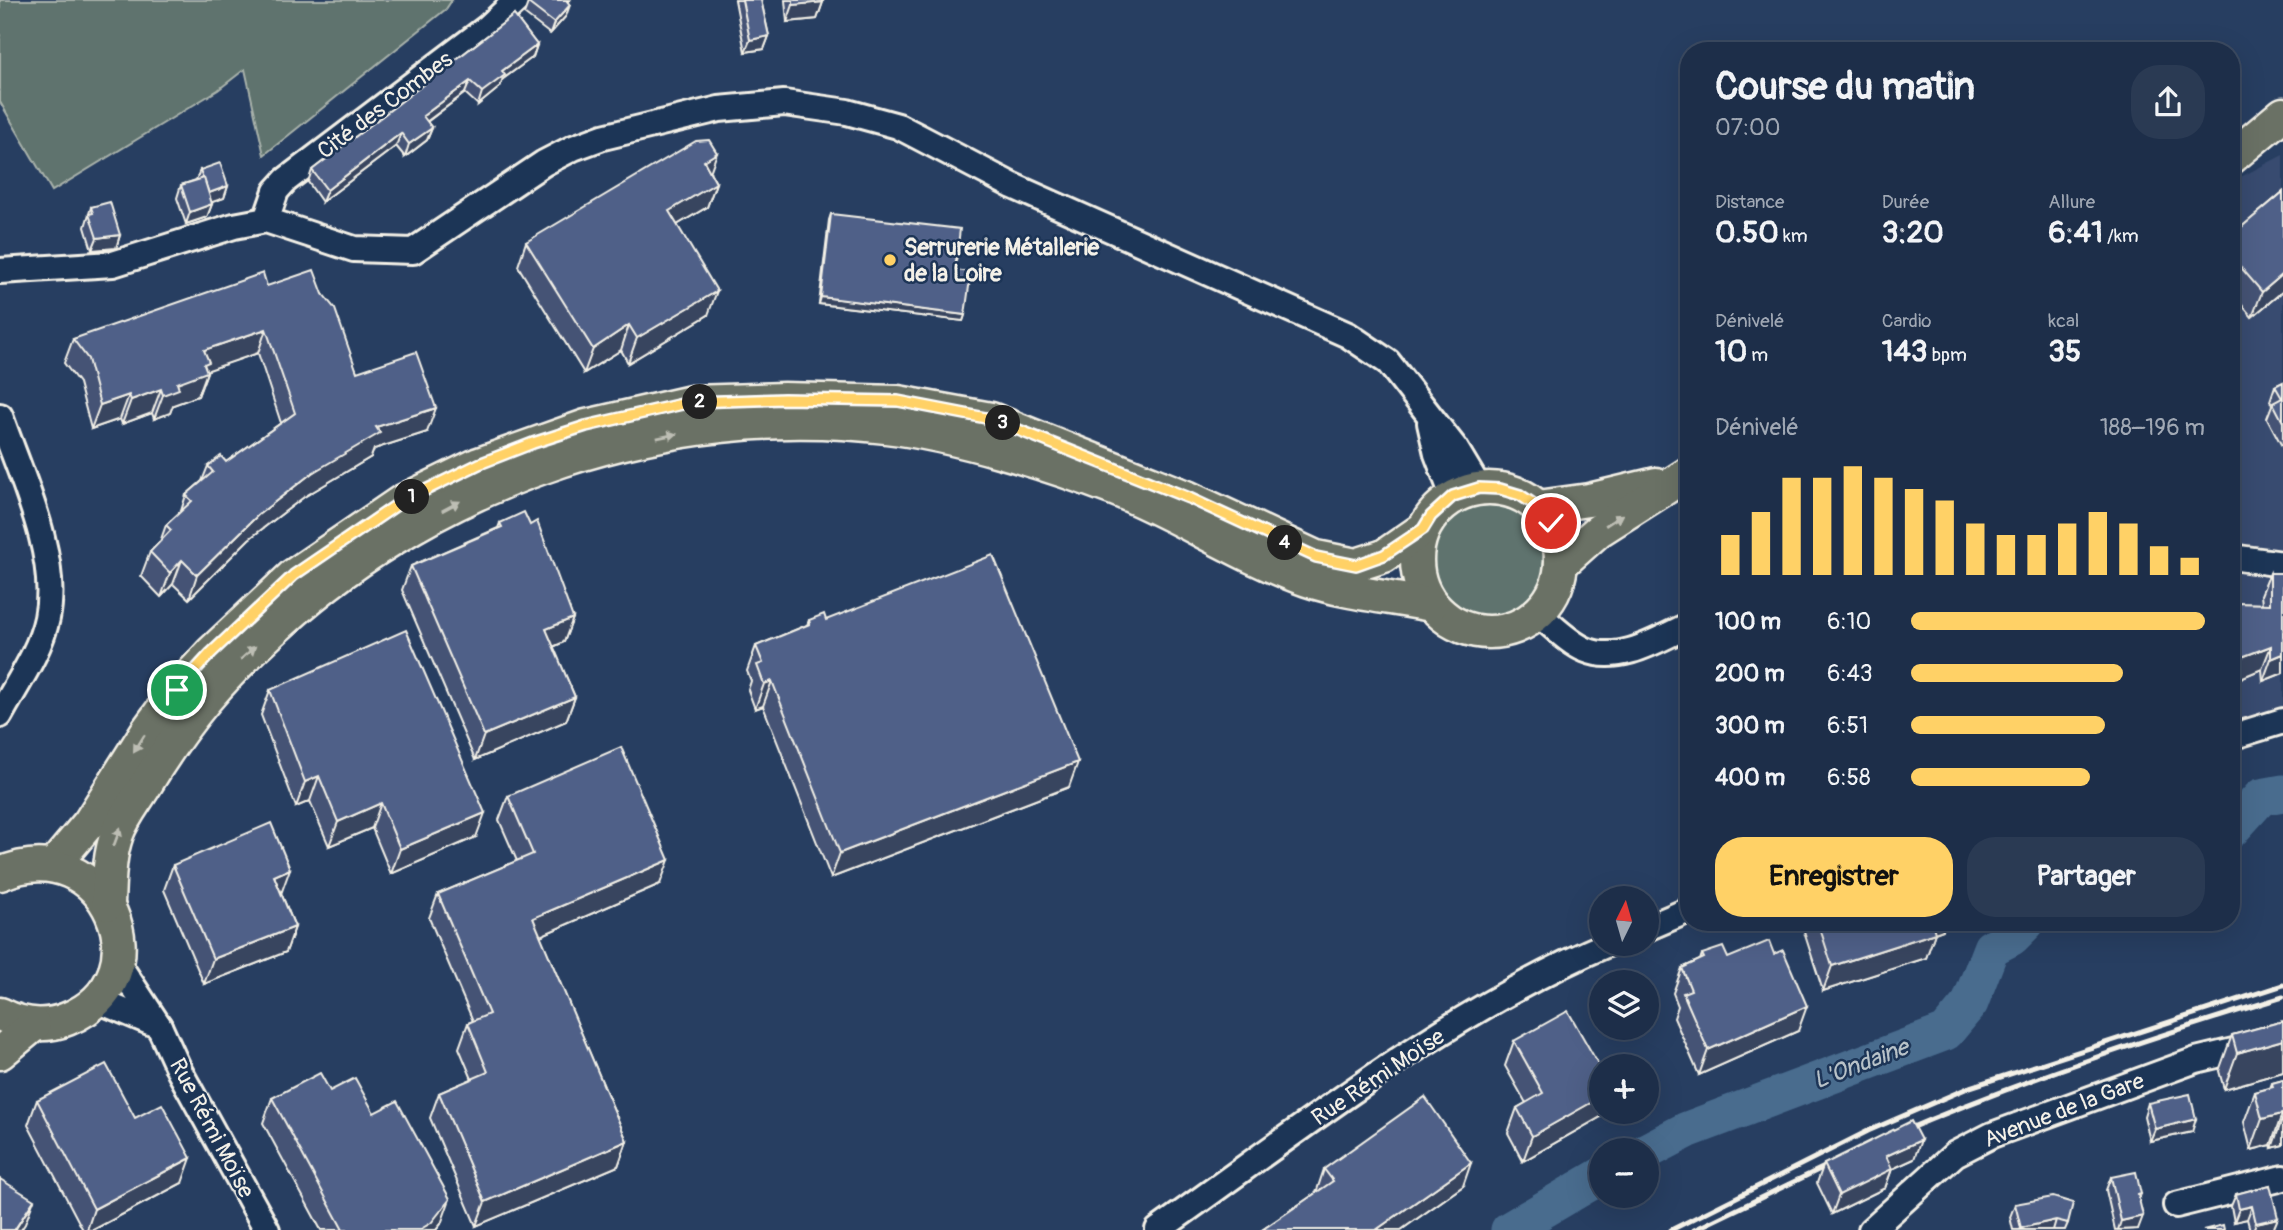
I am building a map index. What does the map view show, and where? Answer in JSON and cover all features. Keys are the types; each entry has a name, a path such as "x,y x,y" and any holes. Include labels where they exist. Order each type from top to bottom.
{"main road":[{"path":"2240,150 2283,114"},
{"path":"52,866 89,823 147,731 177,690 211,653 294,575 401,502 479,464 586,426 691,402 784,399 898,401 991,419 1189,498 1316,557 1356,565 1384,555 1423,529"},
{"path":"108,904 110,860 117,832 167,748 198,705 234,665 316,591 418,523 475,493 587,453 699,429 792,423 886,427 978,446 1115,489 1232,548 1310,581 1431,605"},
{"path":"1538,507 1589,500 1680,477"},
{"path":"1562,564 1598,531 1680,478"},
{"path":"1500,489 1520,495 1538,507 1551,523 1559,543 1562,564 1555,592 1538,614 1517,627 1494,633 1470,631 1448,621 1431,605 1419,581 1416,555 1423,529 1431,516 1466,492 1500,489"},
{"path":"0,1014 34,1025 68,1019 97,1000 110,982 117,962 119,942 116,922 108,904 84,879 52,866 5,869"},
{"path":"0,1053 34,1025"}],"street":[{"name":"Cité des Combes","path":"266,220 276,191 286,180 488,27 517,0"},
{"path":"0,271 113,264 234,226 266,220 354,249 413,251 544,163 603,137 719,109 784,103 847,112 898,126 1013,186 1348,335 1388,362 1455,448 1466,492"},
{"path":"0,416 45,552 47,616 41,639 0,715"},
{"path":"2240,558 2283,564"},
{"path":"1538,614 1586,650 1619,653 1653,643 1680,630"},
{"path":"2240,734 2283,721"},
{"path":"1659,923 1680,914"},
{"name":"Rue Rémi Moïse","path":"1157,1230 1426,1042 1512,991 1589,953"},
{"name":"Rue Rémi Moïse","path":"117,962 159,1026 180,1072 267,1230"},
{"path":"97,1000 159,1026"},
{"name":"Avenue de la Gare","path":"1871,1230 1955,1154 1992,1135 2196,1060 2283,1039"},
{"path":"2176,1205 2283,1178"}],"shaded area":[{"path":"2283,155 2283,736 2240,749 2240,177"}],"green space":[{"path":"0,0 452,0 446,9 264,155 245,69 218,90 52,191 0,102"},
{"path":"1488,497 1512,502 1532,515 1545,535 1550,559 1545,583 1532,603 1512,616 1488,621 1464,616 1444,603 1431,583 1426,559 1431,535 1444,515 1464,502"}],"building":[{"path":"531,0 566,0 570,5 554,23 528,3"},
{"path":"742,0 761,0 769,36 750,40"},
{"path":"793,0 823,0 823,2 793,5"},
{"path":"514,15 537,45 502,71 505,75 482,92 470,81 423,116 432,128 409,144 401,133 327,190 312,170"},
{"path":"709,140 717,153 704,161 716,183 669,211 717,291 637,338 629,325 593,349 526,242 696,141"},
{"path":"220,163 228,186 209,193 200,170"},
{"path":"204,178 212,204 190,212 181,185"},
{"path":"2283,192 2283,274 2262,292 2240,266 2240,228"},
{"path":"110,202 120,235 97,238 89,214 93,213 91,207"},
{"name":"Serrurerie Métallerie de la Loire","path":"831,214 960,229 955,270 971,272 965,315 821,297"},
{"path":"314,270 323,294 335,309 357,372 416,352 436,408 376,427 380,433 312,473 258,515 197,575 182,560 170,573 150,552 171,530 166,525 192,501 186,495 213,472 208,466 221,456 226,462 295,413 266,329 204,350 209,362 204,364 207,372 177,383 179,389 163,395 161,389 131,400 129,395 100,405 88,359 73,339 263,273 267,286"},
{"path":"2283,382 2283,422 2273,403 2282,398 2275,386"},
{"path":"524,512 530,525 537,521 573,618 546,629 575,697 484,735 411,566 502,527 500,523"},
{"path":"993,555 1078,762 840,853 772,681 764,684 757,665 763,663 756,646 810,624 809,620 824,614 826,620"},
{"path":"2270,573 2283,573 2283,654 2271,659 2271,646 2240,658 2240,603 2270,604"},
{"path":"406,630 485,813 400,849 381,803 338,822 319,776 305,782 270,690"},
{"path":"621,747 669,860 533,918 627,1141 485,1202 439,1093 488,1072 468,1023 489,1014 438,894 533,854 508,796"},
{"path":"271,823 290,869 274,876 295,927 213,959 173,865"},
{"path":"1821,931 1934,931 1935,933 1832,966"},
{"path":"1769,941 1774,954 1783,950 1807,1006 1708,1050 1683,993 1691,990 1682,968 1704,958 1702,954 1723,947 1728,958"},
{"path":"1568,1011 1592,1054 1589,1054 1589,1104 1532,1136 1517,1108 1543,1093 1514,1041"},
{"path":"2283,1021 2283,1040 2237,1053 2232,1035"},
{"path":"106,1064 135,1118 162,1104 191,1158 94,1209 37,1100"},
{"path":"320,1073 330,1091 355,1078 374,1113 397,1101 450,1199 431,1223 419,1230 343,1230 272,1098"},
{"path":"2283,1080 2283,1117 2282,1114 2262,1119 2255,1092 2273,1087 2272,1083"},
{"path":"2190,1094 2196,1119 2155,1129 2148,1103"},
{"path":"1425,1097 1471,1163 1376,1230 1262,1230 1333,1181 1324,1169"},
{"path":"1911,1121 1921,1140 1886,1156 1892,1169 1839,1195 1824,1164"},
{"path":"2136,1172 2143,1216 2121,1221 2111,1177"},
{"path":"0,1179 34,1200 15,1229 17,1230 0,1230"},
{"path":"2270,1185 2278,1218 2256,1223 2252,1206 2239,1209 2236,1194"},
{"path":"2053,1197 2073,1203 2068,1223 2056,1220 2021,1228 2015,1204"},
{"path":"2223,1225 2224,1230 2203,1230"}],"waterway":[{"path":"2240,820 2261,797 2283,793"},
{"name":"L'Ondaine","path":"1659,1145 1687,1130 1946,1032 1970,1003 1991,948 2018,931"},
{"name":"L'Ondaine","path":"1509,1230 1589,1183"}],"railway":[{"path":"1671,1230 1868,1131 1970,1087 2283,985"},
{"path":"1896,1134 1991,1095 2088,1060 2283,997"},
{"path":"1694,1230 1839,1160"}],"place":[{"name":"Serrurerie Métallerie de la Loire","path":"890,260"}],"route":[{"path":"177,690 211,653 294,575 401,502 479,464 533,443 586,426 691,402 784,399 898,401 991,419 1189,498 1316,557 1356,565 1384,555 1423,529 1431,516 1453,496 1479,488 1500,489 1520,495 1538,507 1551,523"}]}
